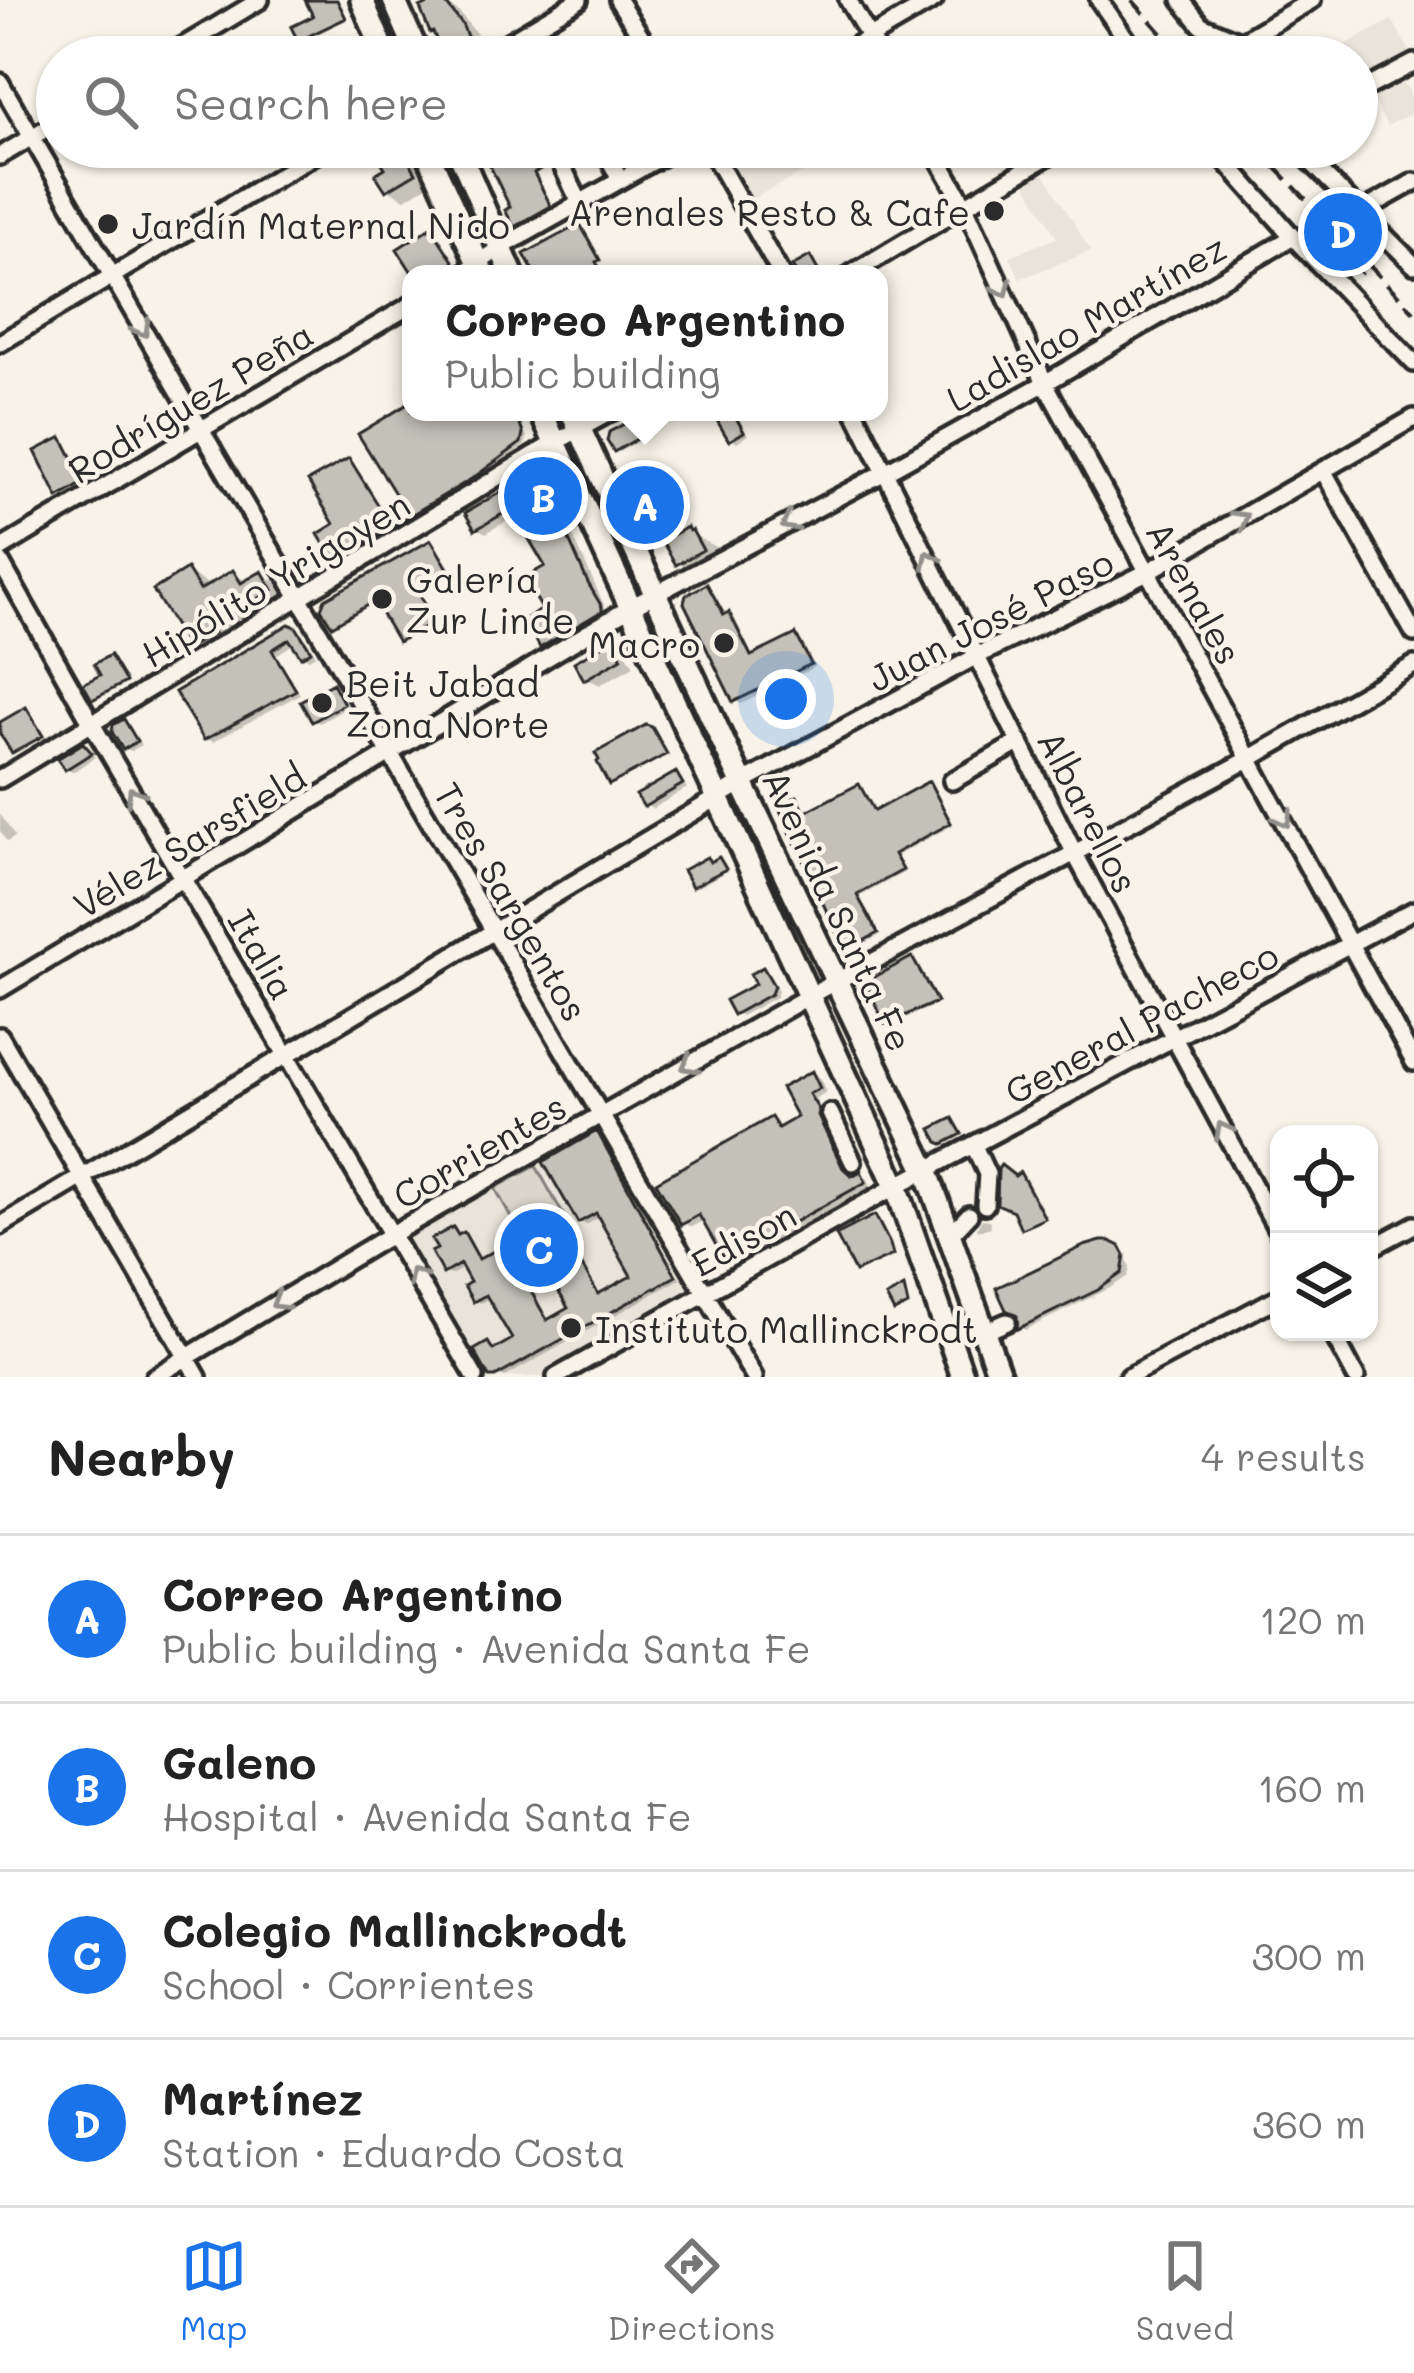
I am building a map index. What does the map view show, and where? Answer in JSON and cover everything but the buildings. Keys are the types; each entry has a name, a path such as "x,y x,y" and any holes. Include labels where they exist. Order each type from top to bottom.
{"main road":[{"path":"362,0 377,36"},
{"path":"394,0 410,36"},
{"path":"433,168 472,265"},
{"path":"466,168 508,265"},
{"name":"Avenida Santa Fe","path":"534,421 554,443 632,607 896,1186 963,1377"},
{"name":"Avenida Santa Fe","path":"576,421 927,1172 1000,1377"}],"street":[{"path":"200,36 260,0"},
{"path":"518,36 579,0"},
{"path":"619,0 641,36"},
{"path":"848,0 869,36"},
{"path":"873,36 934,0"},
{"path":"1099,0 1124,36"},
{"path":"1181,0 1201,25 1228,36"},
{"path":"1250,36 1312,0"},
{"path":"1378,82 1414,62"},
{"name":"Tres Sargentos","path":"0,82 36,144"},
{"path":"0,156 36,135"},
{"name":"Tres Sargentos","path":"50,168 754,1377"},
{"path":"0,343 293,168"},
{"path":"563,168 580,203"},
{"path":"613,168 620,180"},
{"path":"481,265 500,248 641,168"},
{"path":"721,168 776,265"},
{"name":"Arenales","path":"944,168 1045,383 1414,1062"},
{"path":"865,265 1028,168"},
{"path":"1232,168 1414,363"},
{"path":"1317,168 1414,265"},
{"path":"1362,211 1414,182"},
{"name":"Ladislao Martínez","path":"656,594 1045,383 1293,237"},
{"name":"Rodríguez Peña","path":"0,549 402,310"},
{"name":"Juan José Paso","path":"0,1226 742,783 977,656 1149,571 1414,418"},
{"name":"Hipólito Yrigoyen","path":"0,778 554,443 576,421"},
{"name":"Albarellos","path":"860,421 1075,854 1270,1216"},
{"path":"1324,472 1414,633"},
{"name":"Italia","path":"0,561 475,1377"},
{"name":"Vélez Sarsfield","path":"0,988 656,594"},
{"name":"Corrientes","path":"154,1377 392,1234 809,996 1414,665"},
{"path":"952,781 1020,742"},
{"name":"General Pacheco","path":"896,1186 1414,910"},
{"path":"0,1036 197,1377"},
{"path":"830,1113 853,1162"},
{"path":"974,1146 987,1174 985,1205"},
{"name":"Edison","path":"556,1377 896,1186"},
{"path":"950,1236 969,1216"},
{"path":"1378,1244 1414,1225"},
{"path":"1135,1375 1270,1302"},
{"path":"983,1332 1007,1322"},
{"path":"1337,1341 1356,1377"}],"path":[{"path":"1365,273 1354,266 1376,247"}],"shaded area":[{"path":"1392,20 1412,55 1378,73 1378,36 1362,36"},
{"path":"1402,79 1414,112 1387,126 1378,109 1378,92"},
{"path":"733,168 812,168 750,200"},
{"path":"1043,172 1091,251 1020,279 1010,256 1057,238 1025,182"},
{"path":"601,1115 706,1293 556,1377 475,1377 392,1234"},
{"path":"536,1166 574,1234 533,1257 495,1188"}],"railway":[{"path":"1132,0 1164,36"},
{"path":"1276,168 1414,312"}],"place":[{"name":"Arenales Resto & Cafe","path":"994,211"},
{"name":"Jardín Maternal Nido","path":"108,224"},
{"name":"Martínez","path":"1343,232"},
{"name":"Galeno","path":"543,496"},
{"name":"Correo Argentino","path":"645,505"},
{"name":"Galería Zur Linde","path":"382,599"},
{"name":"Macro","path":"724,643"},
{"name":"Beit Jabad Zona Norte","path":"322,703"},
{"name":"Colegio Mallinckrodt","path":"539,1248"},
{"name":"Instituto Mallinckrodt","path":"571,1328"}]}
